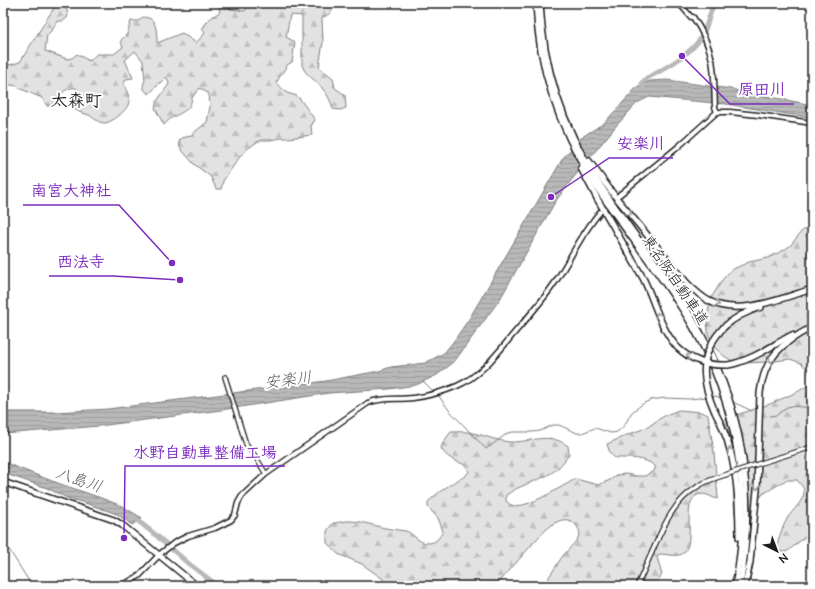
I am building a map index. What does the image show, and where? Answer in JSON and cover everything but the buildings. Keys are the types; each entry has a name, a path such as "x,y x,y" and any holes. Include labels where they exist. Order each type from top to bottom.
{"highway":[{"name":"東名阪自動車道","path":"536,3 543,63 558,112 568,135 584,158 595,181 614,212 689,320 726,395 738,432 746,494 746,542 740,586"},
{"name":"東名阪自動車道","path":"540,3 550,76 568,135"},
{"path":"568,135 595,181 621,240 647,286 665,331 682,352 699,361 709,364 721,365 738,363 759,354 812,326"},
{"path":"595,181 641,227 687,283 697,293 715,304 739,308 812,289"},
{"path":"734,586 739,539 738,498 732,454 723,427 707,393 704,365 711,344 724,326 746,312 812,289"},
{"path":"745,586 750,562 756,508 760,393 762,379 768,365 777,351 791,339 812,326"},
{"name":"東名阪自動車道","path":"730,407 742,494 741,548 734,586"},
{"path":"3,482 110,519 122,525 197,586"}],"main road":[{"path":"679,3 691,17 693,17 704,38 712,60 715,107 717,112"},
{"path":"619,195 678,147 717,112 752,114 812,124"},
{"path":"121,586 139,576 174,543 188,536 215,528 231,520 235,515 238,503 242,496 266,474 368,403 378,400 413,398 433,394 468,381 489,363 547,294 588,226 600,212"}],"street":[{"path":"226,379 247,446 266,474"},
{"path":"638,586 672,510 688,494 704,483 725,475 812,447"}],"green space":[{"path":"57,3 65,4 68,14 67,18 63,21 57,21 53,29 47,35 45,51 67,59 72,58 77,54 89,61 97,54 114,54 123,47 121,40 127,34 131,21 138,21 143,17 149,18 154,22 157,43 182,33 196,43 205,33 202,29 209,19 220,12 220,3 231,3 230,9 245,11 249,3 335,3 331,12 322,18 323,42 319,67 333,78 335,88 345,95 346,108 340,110 333,109 325,91 304,69 302,65 302,16 290,15 286,37 295,42 292,62 287,65 276,83 287,93 297,96 315,120 311,126 312,135 262,140 257,142 241,155 223,181 221,189 216,189 211,177 194,164 180,148 179,141 182,138 190,136 207,122 210,107 209,94 200,88 192,98 187,109 170,119 164,125 155,108 157,101 169,84 168,80 165,78 149,94 144,89 143,85 145,80 143,61 135,51 125,60 133,78 126,79 124,83 129,96 128,104 120,115 105,123 74,109 79,96 76,88 68,89 51,106 47,106 42,98 21,89 18,86 10,85 3,87 3,59 10,65 20,62"},
{"path":"812,224 812,531 788,551 783,552 777,550 778,541 788,517 803,497 804,490 797,480 786,480 763,494 751,509 741,517 736,518 733,461 730,440 724,419 770,404 797,392 809,385 811,380 809,371 801,363 790,359 768,362 734,362 724,356 713,346 708,333 707,317 711,298 723,279 731,270 749,262 768,258 784,250 791,245 801,232"},
{"path":"679,410 701,412 708,415 714,453 718,498 717,499 703,494 695,496 691,502 689,510 689,540 687,548 680,555 660,554 657,557 662,575 653,586 548,586 549,577 562,557 577,540 580,533 577,526 569,520 559,521 546,530 496,586 388,586 383,579 362,564 338,554 327,543 327,531 333,523 348,521 406,531 425,543 431,543 437,539 443,531 438,518 428,507 428,502 445,488 465,476 469,471 465,465 448,457 441,448 451,432 470,432 509,442 547,438 554,439 568,446 569,454 554,471 506,495 506,501 511,505 517,506 534,501 576,479 598,485 617,475 625,474 645,476 655,470 655,466 646,461 631,458 615,458 610,453 607,444 648,427 668,414"}],"shaded area":[{"path":"667,80 730,89 812,105 812,118 726,104 649,97 637,103 616,126 555,202 500,299 454,362 437,375 416,385 389,389 329,393 221,410 99,426 3,434 3,412 56,412 108,409 326,381 379,371 391,367 425,363 444,353 469,319 563,158 582,137 604,123 638,86 650,81"},
{"path":"3,462 122,506 142,518 132,525 117,514 67,498 47,488 3,473"}],"waterway":[{"path":"643,87 642,83 646,79 680,58 697,43 705,30 714,3"},
{"path":"423,381 434,392"},
{"path":"438,395 449,410 486,449 508,433 540,431 553,425 559,425 577,433 582,433 595,428 611,433 617,432 624,426 632,412 644,403 651,400 665,398 690,399 707,397"},
{"path":"712,397 716,396 722,399"},
{"path":"733,402 752,411"},
{"path":"770,416 777,415 787,407 792,406 812,408"},
{"name":"八島川","path":"133,517 218,586"},
{"path":"3,540 32,586"}],"place":[{"name":"原田川","path":"682,56"},
{"name":"安楽川","path":"551,197"},
{"name":"南宮大神社","path":"172,263"},
{"name":"西法寺","path":"180,280"},
{"name":"水野自動車整備工場","path":"124,538"}],"district":[{"name":"太森町","path":"76,101"}]}
